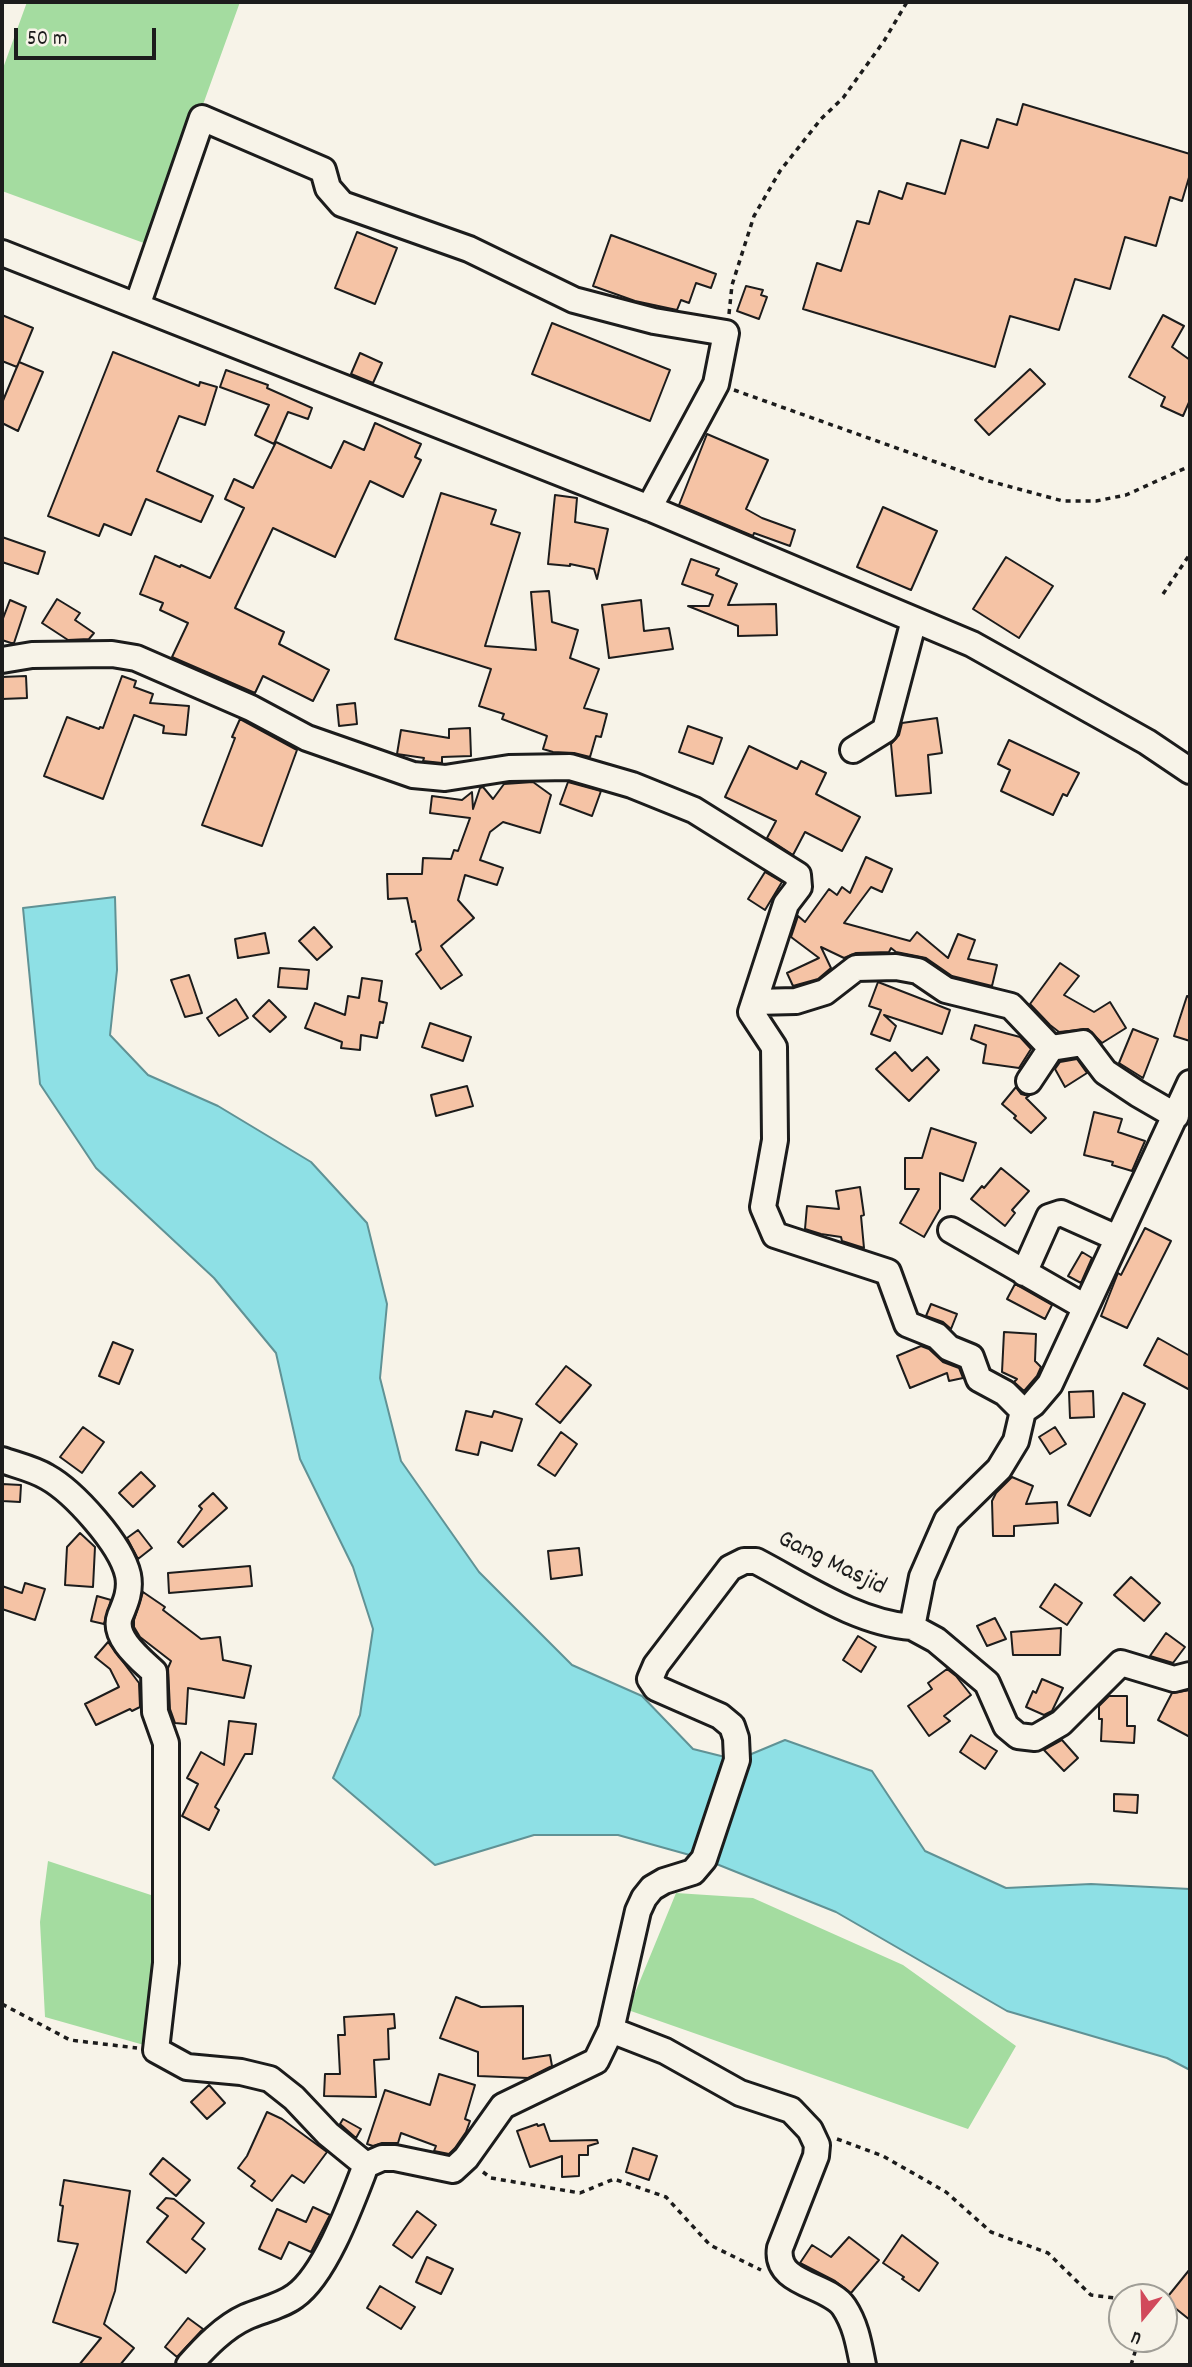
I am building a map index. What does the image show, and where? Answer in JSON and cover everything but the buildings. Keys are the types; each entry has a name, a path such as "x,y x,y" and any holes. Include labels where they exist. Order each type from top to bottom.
{"street":[{"path":"136,306 202,118 323,170 328,188 342,204 469,249 574,300 654,321 726,333 716,384 649,508"},
{"path":"2,253 649,508 982,649 1147,742 1190,771"},
{"path":"853,750 885,730 914,620"},
{"path":"2,660 32,655 112,654 136,658 251,708 307,738 413,775 445,778 509,768 570,767 632,785 694,810 798,875 799,887 786,904 751,1012 774,1047 775,1140 763,1207 775,1236 888,1272 907,1324 937,1336 949,1348 971,1357 979,1379 1005,1393 1023,1411 1033,1404 1050,1384 1190,1083"},
{"path":"755,1002 796,1001 825,992 856,968 896,967 918,971 946,990 1011,1006 1051,1048"},
{"path":"1029,1081 1051,1048 1083,1043 1105,1072 1176,1116"},
{"path":"1024,1273 1049,1217 1061,1213 1117,1238"},
{"path":"951,1230 1085,1307"},
{"name":"Gang Masjid","path":"466,2158 503,2106 596,2061 611,2030 638,1911 644,1898 652,1888 664,1881 693,1872 704,1859 737,1760 736,1738 732,1727 720,1716 656,1688 650,1679 656,1665 730,1568 744,1561 756,1561 865,1618 891,1626 912,1628 922,1577 947,1520 999,1469 1016,1441 1023,1411"},
{"path":"2,1460 47,1476 88,1511 115,1547 128,1572 127,1602 118,1624 119,1630 135,1653 154,1672 155,1712 166,1743 166,1964 156,2050 187,2067 242,2072 270,2079 294,2098 328,2134 366,2165"},
{"path":"912,1628 936,1640 986,1683 1006,1726 1018,1736 1035,1738 1061,1723 1121,1663 1174,1679 1190,1675"},
{"path":"611,2030 665,2051 740,2093 790,2110 810,2130 817,2145 816,2156 780,2248 779,2257 785,2270 843,2305 857,2333 863,2365"},
{"path":"189,2365 225,2330 244,2318 293,2298 307,2287 337,2235 366,2165 382,2158 395,2158 453,2170 466,2158"}],"path":[{"path":"726,333 732,285 754,216 780,171 821,119 843,98 884,41 907,2"},
{"path":"716,384 989,481 1063,500 1096,501 1126,495 1190,466"},
{"path":"1163,593 1190,554"},
{"path":"2,2004 70,2040 156,2050"},
{"path":"810,2130 883,2156 946,2192 991,2232 1048,2253 1091,2295 1108,2297"},
{"path":"466,2158 491,2178 580,2193 614,2179 666,2197 710,2245 760,2270 785,2270"}],"green space":[{"path":"27,2 240,2 152,246 2,191 2,71"},
{"path":"48,1861 163,1899 151,2047 45,2017 40,1922"},
{"path":"676,1893 753,1898 903,1965 1016,2046 968,2129 628,2010"}],"water":[{"path":"115,897 117,970 110,1035 148,1075 218,1106 311,1162 367,1223 387,1304 380,1378 401,1461 479,1572 572,1665 642,1696 693,1749 737,1760 785,1740 872,1771 925,1851 1006,1888 1091,1884 1190,1889 1190,2070 1167,2058 1007,2011 836,1912 704,1859 618,1835 534,1835 435,1865 333,1778 360,1715 373,1629 353,1567 300,1459 276,1353 214,1278 96,1168 40,1084 23,908"}]}
